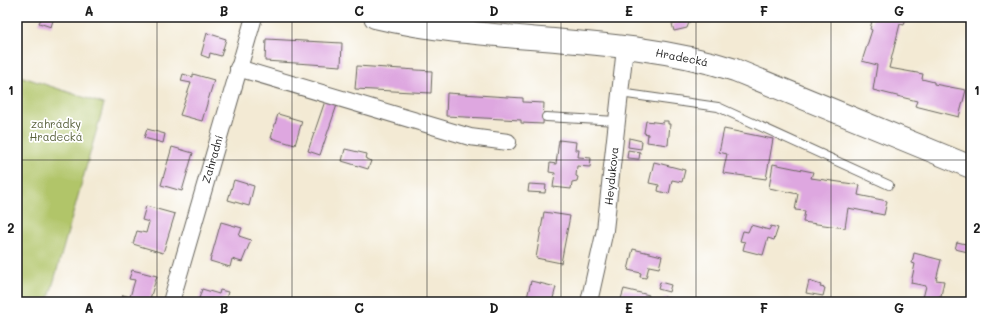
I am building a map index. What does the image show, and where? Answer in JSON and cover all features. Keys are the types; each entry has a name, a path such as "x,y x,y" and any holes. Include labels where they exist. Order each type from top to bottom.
{"main road":[{"name":"Hradecká","path":"375,17 446,30 662,52 735,70 971,168"}],"street":[{"name":"Zahradní","path":"171,302 254,17"},
{"name":"Heydukova","path":"589,302 605,230 625,48"},
{"path":"238,68 470,137 508,142"}],"lane":[{"path":"620,93 718,107 888,185"},
{"path":"546,117 617,121"}],"green space":[{"name":"zahrádky Hradecká","path":"17,75 104,104 48,302 17,302"}],"building":[{"path":"42,17 54,17 51,27 39,23"},
{"path":"676,17 691,17 687,28 674,31 672,24 677,23"},
{"path":"873,17 906,17 904,25 900,24 889,68 923,74 922,79 934,82 934,84 966,90 959,117 915,106 917,101 873,90 877,65 862,61 872,30 870,29"},
{"path":"207,33 226,39 221,56 210,53 209,58 201,55"},
{"path":"266,39 342,43 341,66 265,61"},
{"path":"357,66 432,71 431,93 355,89"},
{"path":"183,74 193,77 193,74 214,80 202,121 180,115 191,83 181,81"},
{"path":"447,93 523,98 523,102 544,103 543,124 521,123 521,120 446,116"},
{"path":"326,98 338,102 320,155 308,151"},
{"path":"278,114 302,121 295,145 271,138"},
{"path":"646,121 663,123 663,121 668,121 668,124 670,124 668,145 647,142 648,134 644,133"},
{"path":"147,129 165,134 163,143 144,138"},
{"path":"724,129 773,139 766,179 723,173 727,154 719,152"},
{"path":"629,138 642,141 641,149 628,147"},
{"path":"559,140 576,142 575,150 579,150 578,157 591,158 590,167 577,166 577,181 572,182 571,189 553,187 555,173 549,172 550,163 556,164"},
{"path":"172,147 193,153 182,191 161,185"},
{"path":"345,149 367,154 366,159 371,161 368,169 342,161"},
{"path":"628,150 640,152 639,159 627,158"},
{"path":"654,162 685,170 682,182 672,180 669,194 658,191 659,185 649,183"},
{"path":"773,164 813,172 811,178 860,185 858,195 887,201 884,215 848,208 845,228 803,222 805,211 795,210 798,194 769,188"},
{"path":"234,180 254,186 249,206 228,200"},
{"path":"529,184 546,185 545,193 528,192"},
{"path":"146,206 175,214 163,253 133,244 137,231 146,233 149,222 142,220"},
{"path":"544,212 570,216 561,263 536,258"},
{"path":"221,222 242,228 239,236 251,240 242,262 232,259 230,267 210,261"},
{"path":"751,225 769,230 771,226 778,228 774,240 768,238 763,255 743,250 745,242 740,241 743,231 748,232"},
{"path":"957,242 970,245 968,252 955,249"},
{"path":"633,249 662,256 659,268 649,266 646,278 640,277 641,273 628,270"},
{"path":"914,253 941,260 936,280 944,281 941,296 939,296 937,302 922,302 926,286 911,283 915,264 912,263"},
{"path":"132,270 157,276 149,302 121,302 123,295 130,297 135,280 129,279"},
{"path":"531,281 556,287 552,302 526,302"},
{"path":"809,281 825,288 823,296 806,293"},
{"path":"660,282 671,285 669,292 658,289"},
{"path":"202,289 219,294 220,290 228,292 226,299 223,298 222,302 198,302"},
{"path":"624,289 649,295 647,302 620,302"},
{"path":"664,297 681,301 681,302 663,302"}]}
